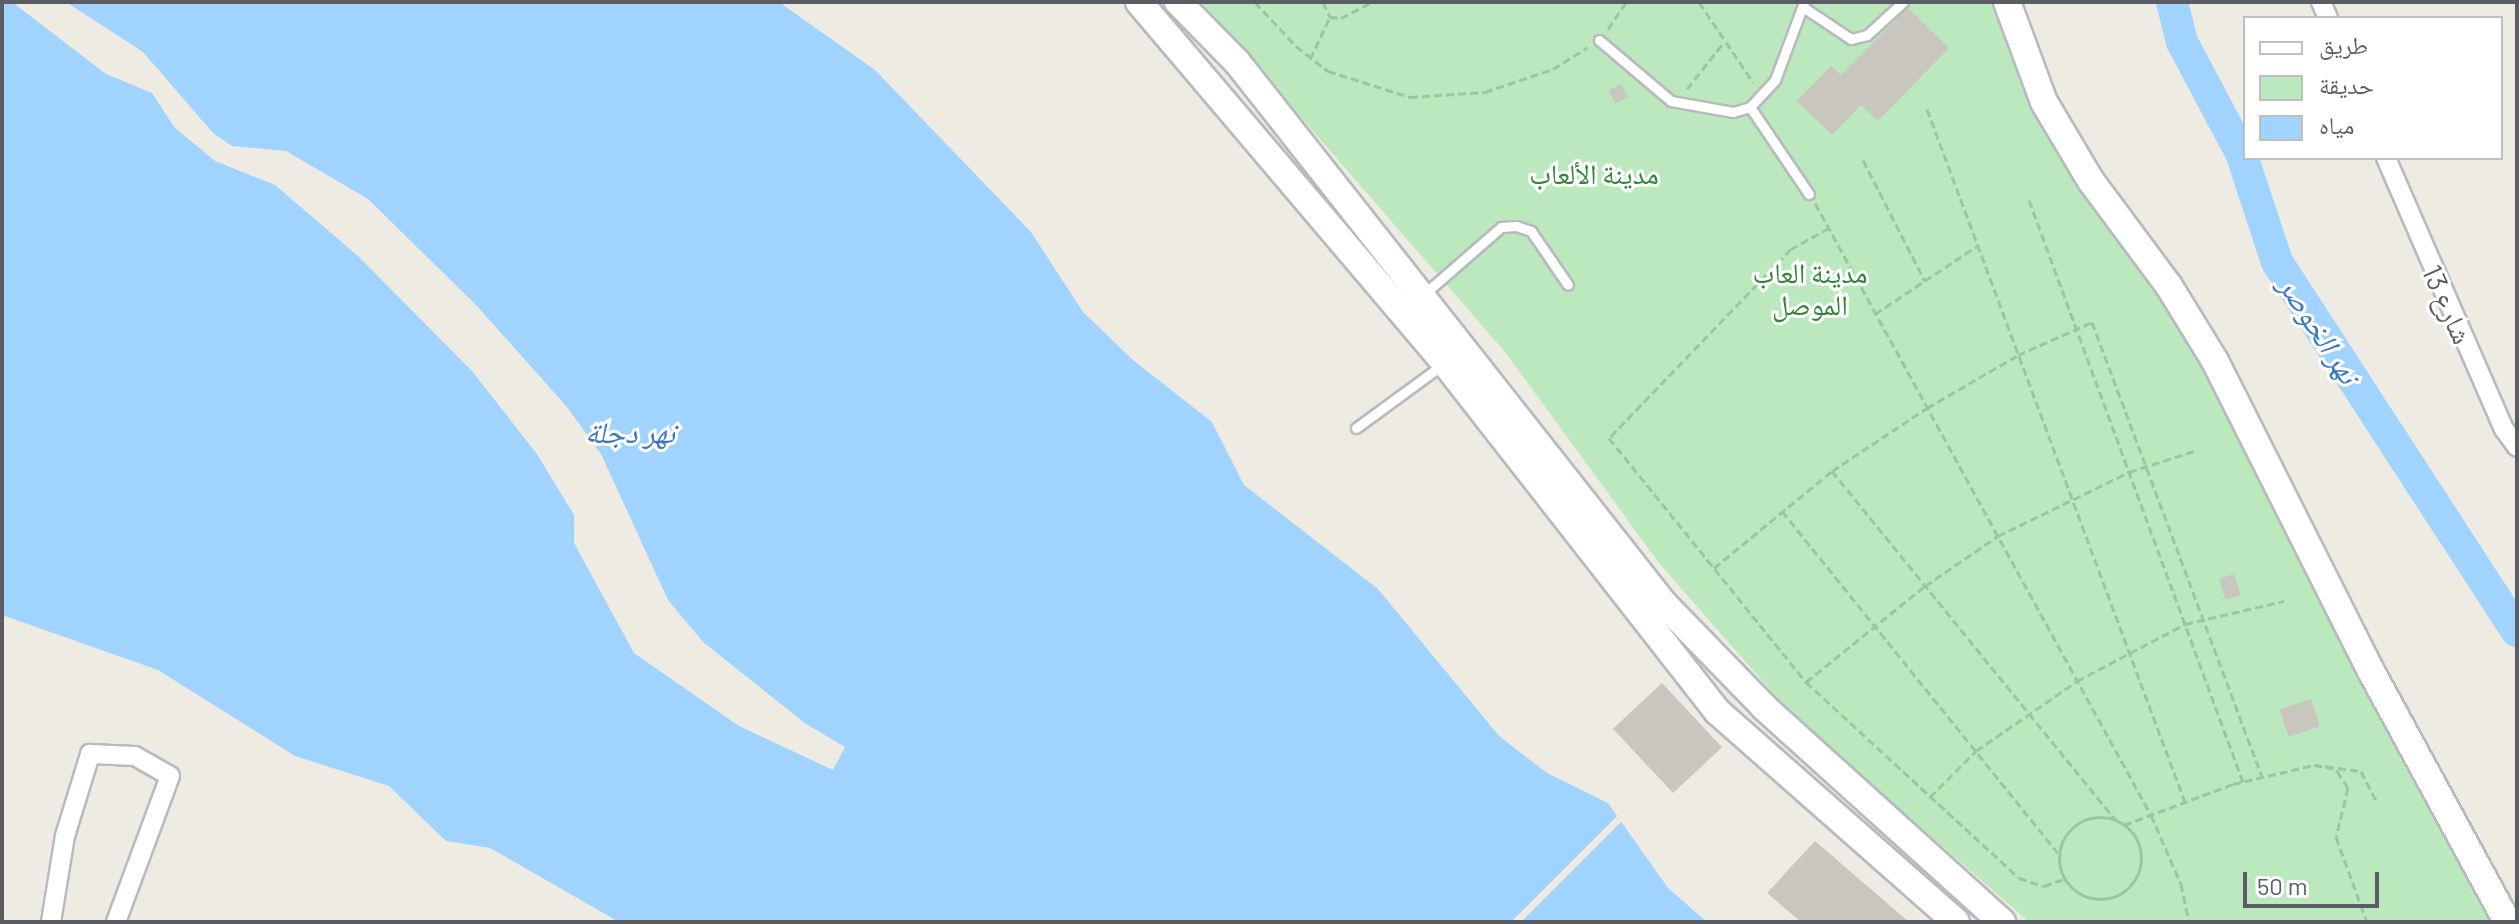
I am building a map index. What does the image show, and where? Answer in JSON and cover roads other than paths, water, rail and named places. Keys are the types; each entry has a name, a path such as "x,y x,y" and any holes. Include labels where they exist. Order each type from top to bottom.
{"main road":[{"path":"1139,2 1288,174 1445,363 1718,712 1956,922"},
{"path":"1178,2 1237,62 1664,604 1764,707 2002,922"},
{"path":"2007,2 2044,102 2091,181 2169,286 2215,361 2371,671 2507,922"},
{"path":"1288,174 1311,155"}],"street":[{"name":"شارع 13","path":"2387,160 2504,429 2517,447"},
{"path":"51,922 65,836 90,754 135,756 170,776 116,922"}],"lane":[{"path":"1599,40 1671,101 1717,112 1750,107 1764,95 1783,65 1804,4 1851,39 1867,35 1903,2"},
{"path":"1750,107 1809,194"},
{"path":"1423,295 1501,227 1516,226 1531,231 1568,285"},
{"path":"1356,428 1445,363"}],"water":[{"name":"نهر دجلة","path":"2,2 779,2 875,70 1031,232 1083,312 1133,360 1212,422 1244,485 1378,589 1499,736 1547,773 1608,803 1668,888 1707,922 619,922 490,848 446,841 389,786 295,756 158,670 2,615"}],"waterway":[{"name":"نهر الخوصر","path":"2172,2 2182,42 2243,159"},
{"name":"نهر الخوصر","path":"2243,160 2277,262 2517,631"}],"park label":[{"name":"مدينة الألعاب","path":"1594,173"},
{"name":"مدينة العاب الموصل","path":"1810,288"}]}
